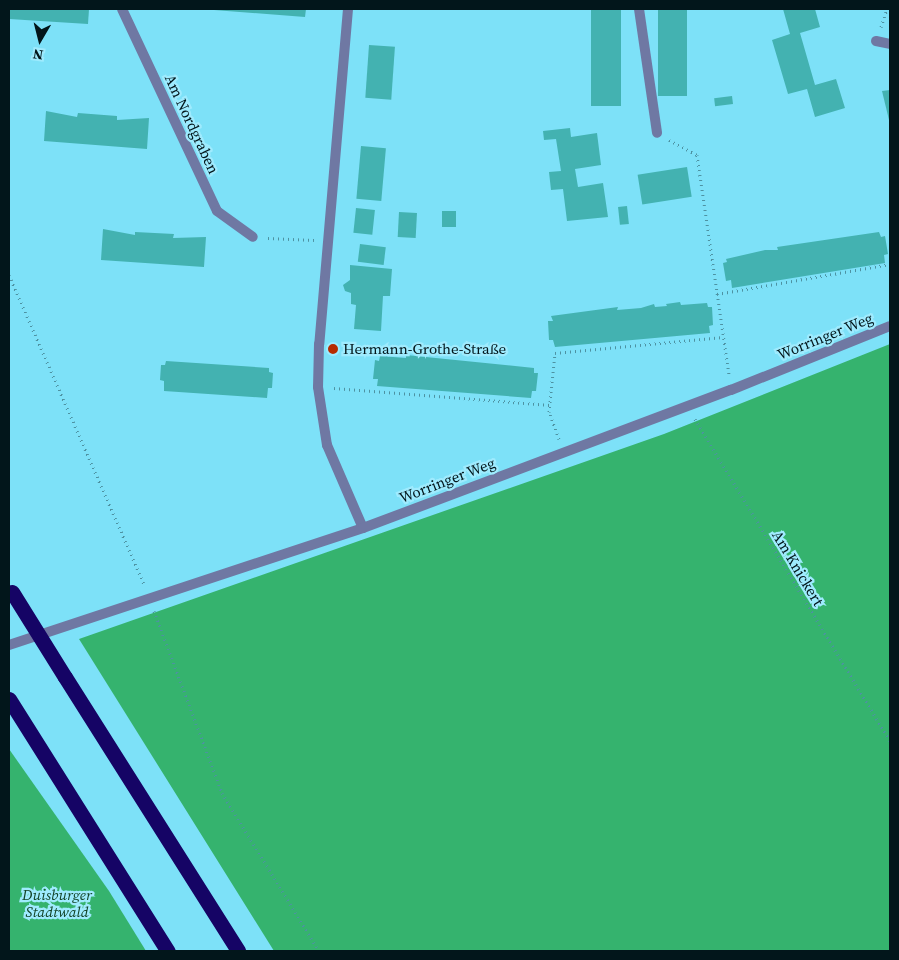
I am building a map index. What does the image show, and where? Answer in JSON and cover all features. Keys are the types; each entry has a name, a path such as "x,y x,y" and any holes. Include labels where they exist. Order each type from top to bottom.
{"highway":[{"path":"10,590 238,951"},
{"path":"9,699 168,951"}],"street":[{"name":"Am Nordgraben","path":"122,9 217,211 253,237"},
{"path":"348,9 318,344 318,387 327,444 363,528"},
{"path":"639,9 657,133"},
{"path":"876,41 890,44"},
{"name":"Worringer Weg","path":"9,645 363,528 564,451 687,407 890,326"}],"path":[{"path":"657,133 697,155 731,390"},
{"path":"253,237 327,240"},
{"path":"717,294 890,264"},
{"path":"9,275 150,598 222,793 319,951"},
{"path":"564,451 549,412 555,353 723,337"},
{"path":"318,387 550,404"},
{"name":"Am Knickert","path":"687,407 890,741"}],"green space":[{"path":"890,344 890,951 274,951 79,639 664,434"},
{"name":"Duisburger Stadtwald","path":"9,749 109,891 146,951 9,951"}],"building":[{"path":"9,9 89,9 88,24 9,19"},
{"path":"201,9 306,9 305,17"},
{"path":"591,9 621,9 621,106 591,106"},
{"path":"658,9 687,9 687,96 658,96"},
{"path":"783,9 815,9 820,27 800,33 815,85 836,79 845,108 815,117 807,89 788,94 772,40 790,34"},
{"path":"369,45 395,47 391,100 365,98"},
{"path":"890,90 890,119 889,120 882,91"},
{"path":"732,96 733,104 715,106 714,98"},
{"path":"46,111 77,117 78,113 117,116 117,120 149,118 147,149 44,141"},
{"path":"570,128 571,137 597,133 601,165 575,169 578,187 603,183 608,217 567,221 563,189 551,190 549,172 561,171 556,139 544,140 543,131"},
{"path":"361,146 386,148 381,201 356,199"},
{"path":"687,167 692,197 642,204 638,175"},
{"path":"627,206 629,224 620,225 618,207"},
{"path":"356,208 375,210 372,235 353,233"},
{"path":"442,211 456,211 456,227 442,227"},
{"path":"399,212 417,213 416,238 398,237"},
{"path":"103,229 135,235 135,232 174,234 173,238 206,237 204,267 101,260"},
{"path":"879,232 881,237 885,236 888,254 884,255 885,263 732,288 731,280 726,281 723,263 727,262 726,259 765,250 778,250 777,247"},
{"path":"360,244 386,247 384,265 358,262"},
{"path":"350,265 392,269 390,296 383,296 381,331 354,329 356,305 351,304 351,293 345,291 343,285 350,280"},
{"path":"680,302 681,305 707,303 708,307 712,307 713,325 709,326 710,333 555,347 553,340 549,340 548,321 553,321 551,316 618,307 617,310 641,308 654,304 655,307 667,306 666,304"},
{"path":"406,355 534,368 534,373 538,373 536,391 532,391 531,398 377,386 378,379 373,379 375,360 379,361 380,356 406,358"},
{"path":"166,361 269,368 269,372 273,373 272,388 268,388 267,398 164,391 164,381 160,380 161,365 165,365"}],"place":[{"name":"Hermann-Grothe-Straße","path":"333,349"}]}
